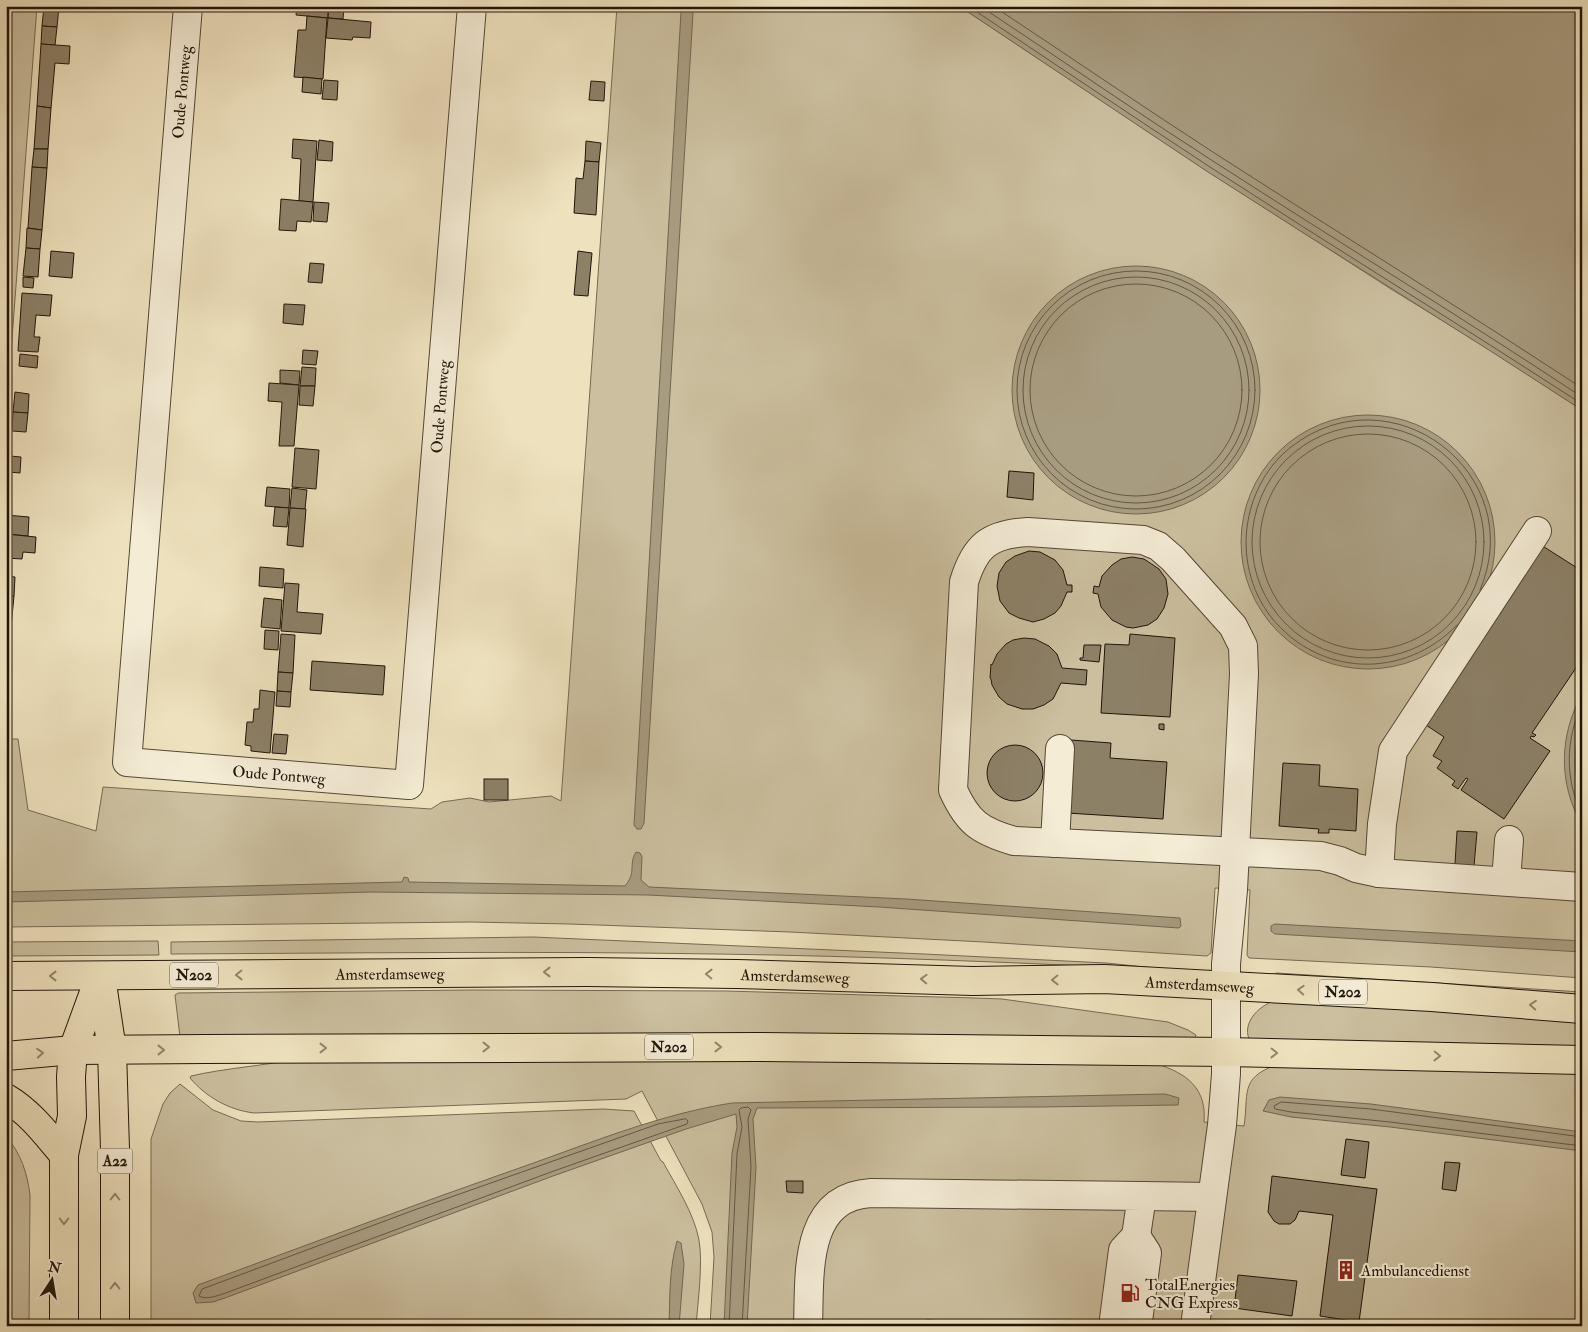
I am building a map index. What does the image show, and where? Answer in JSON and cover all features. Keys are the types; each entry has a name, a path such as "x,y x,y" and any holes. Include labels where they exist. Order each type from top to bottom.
{"main road":[{"name":"Amsterdamseweg","path":"6,976 587,972 973,981 1104,979 1432,997 1582,1010"},
{"name":"A22","path":"100,976 112,1050 115,1150 115,1326"},
{"path":"64,1326 64,1155 72,1116 71,1077 73,1050 100,976"},
{"name":"N202","path":"6,1056 73,1050 756,1047 1226,1052 1582,1060"},
{"path":"6,1098 18,1105 33,1119 64,1155"}],"street":[{"name":"Oude Pontweg","path":"188,6 127,762 408,786 472,6"},
{"path":"1195,1326 1225,1093 1225,985 1235,852 1244,674 1243,646 1232,626 1173,559 1158,546 1143,540 1028,532 1009,533 992,540 979,549 970,564 964,582 953,790 961,807 973,822 990,833 1014,841 1235,852 1321,856 1378,873 1582,887"},
{"path":"1378,873 1382,824 1393,751 1537,532"},
{"path":"1055,843 1060,749"},
{"path":"1506,881 1509,840"},
{"path":"808,1326 811,1264 816,1234 825,1217 842,1201 851,1196 871,1193 1212,1197"},
{"path":"1120,1326 1114,1319 1123,1250 1136,1236 1142,1196"},
{"path":"1133,1326 1138,1321 1147,1253 1136,1236"}],"shaded area":[{"path":"6,6 37,6 6,419"},
{"path":"617,6 959,6 1207,171 1582,410 1582,978 1431,967 1249,958 1247,955 1250,890 1215,888 1211,953 1207,956 790,932 570,924 471,922 6,927 6,739 18,739 28,810 96,831 103,787 431,809 442,802 470,798 489,802 551,796 561,801"},
{"path":"533,937 1106,963 1175,970 1003,962 716,954 512,952 171,954 171,942"},
{"path":"158,941 159,955 6,956 6,942"},
{"path":"1276,973 1582,992 1582,997 1275,975"},
{"path":"472,990 725,991 1002,999 1168,1022 1196,1035 1195,1039 180,1037 175,995 178,993"},
{"path":"1277,1000 1417,1008 1582,1022 1582,1046 1249,1039 1248,1026 1254,1014 1265,1005"},
{"path":"581,1057 1157,1064 1185,1077 1198,1091 1204,1110 1204,1122 1244,1126 1248,1089 1251,1082 1264,1070 1276,1065 1582,1070 1582,1326 710,1326 714,1257 712,1232 702,1204 642,1091 626,1099 254,1113 236,1109 219,1102 203,1091 190,1078 191,1076 204,1073 297,1059"},
{"path":"180,1084 213,1110 241,1121 258,1122 603,1109 634,1111 684,1200 697,1230 701,1260 696,1326 151,1326 151,1139 163,1104 170,1093"},
{"path":"6,1136 16,1150 22,1164 30,1195 29,1326 6,1326"}],"water":[{"path":"959,6 1582,6 1582,410 1208,172"},
{"path":"683,8 690,9 693,13 644,823 641,829 637,829 634,825 681,12"},
{"path":"1124,266 1148,266 1172,271 1195,280 1224,302 1246,331 1251,342 1258,366 1260,390 1258,414 1251,438 1246,449 1224,478 1195,500 1184,505 1148,514 1124,514 1100,509 1077,500 1057,486 1040,469 1026,449 1017,426 1012,402 1012,378 1017,354 1026,331 1040,311 1057,294 1077,280 1100,271"},
{"path":"1368,415 1405,420 1439,436 1458,452 1474,471 1490,505 1495,542 1490,579 1474,613 1458,632 1439,648 1405,664 1368,669 1331,664 1297,648 1278,632 1262,613 1246,579 1241,542 1246,505 1262,471 1278,452 1297,436 1331,420"},
{"path":"1582,694 1582,825 1569,793 1564,759 1569,726"},
{"path":"636,852 640,853 642,857 641,880 649,887 906,899 1180,918 1181,926 1179,928 879,907 648,895 372,892 6,902 6,892 402,882 404,877 408,878 409,882 625,886 631,877"},
{"path":"1275,924 1582,941 1582,952 1275,934 1271,931 1271,926"},
{"path":"1165,1094 1179,1098 1178,1105 757,1108 753,1119 756,1167 747,1326 724,1326 732,1153 737,1127 736,1114 686,1129 553,1176 213,1302 196,1303 193,1293 198,1285 443,1195 653,1121 706,1108 732,1103"},
{"path":"1280,1097 1371,1104 1582,1132 1582,1151 1390,1127 1291,1117 1263,1111 1269,1100"},
{"path":"677,1241 681,1243 684,1264 679,1326 669,1326 671,1273"}],"building":[{"path":"44,6 59,6 57,27 42,26"},
{"path":"297,6 328,6 328,18 296,15"},
{"path":"329,6 344,6 343,19 328,18"},
{"path":"307,16 327,18 323,79 294,77 298,30 306,30"},
{"path":"328,18 371,22 370,38 353,37 352,40 326,38"},
{"path":"42,26 57,27 55,45 41,44"},
{"path":"41,44 70,46 69,64 55,63 51,108 37,106"},
{"path":"303,77 322,79 321,94 302,92"},
{"path":"324,80 338,81 337,100 322,99"},
{"path":"591,81 605,82 604,101 589,100"},
{"path":"37,106 51,108 48,149 34,149"},
{"path":"293,139 317,141 313,202 299,201 301,159 292,158"},
{"path":"319,140 333,142 332,161 317,160"},
{"path":"586,141 601,143 599,162 585,161"},
{"path":"34,149 48,149 47,168 32,167"},
{"path":"585,161 599,162 596,215 574,213 576,178 583,179"},
{"path":"32,167 47,168 42,230 28,228"},
{"path":"281,199 313,202 311,222 297,221 296,231 279,230"},
{"path":"314,202 329,203 327,222 313,221"},
{"path":"27,228 42,230 40,249 26,248"},
{"path":"26,248 40,249 38,277 23,276"},
{"path":"51,251 74,253 72,278 49,276"},
{"path":"578,251 592,253 588,296 574,295"},
{"path":"310,263 324,264 322,283 308,282"},
{"path":"23,277 34,278 33,288 23,287"},
{"path":"22,293 52,295 50,316 36,315 34,337 40,337 38,352 18,351"},
{"path":"284,304 305,305 303,325 283,323"},
{"path":"303,350 318,351 316,365 302,364"},
{"path":"20,354 38,356 37,368 19,366"},
{"path":"302,367 316,368 315,386 300,386"},
{"path":"280,370 300,371 299,385 280,383"},
{"path":"269,383 299,385 294,446 279,446 282,402 268,401"},
{"path":"300,386 315,386 313,406 299,405"},
{"path":"15,392 29,394 28,413 13,412"},
{"path":"13,412 28,413 26,432 12,431"},
{"path":"295,448 319,450 316,489 292,487"},
{"path":"10,456 21,457 20,473 9,472"},
{"path":"1009,471 1034,473 1033,500 1007,497"},
{"path":"267,487 290,489 289,508 265,506"},
{"path":"292,488 307,490 305,509 290,508"},
{"path":"275,507 289,508 287,527 273,526"},
{"path":"290,508 306,509 303,547 287,545"},
{"path":"6,515 29,517 28,536 6,534"},
{"path":"6,534 36,537 35,553 23,552 22,559 6,558"},
{"path":"1541,545 1582,571 1582,659 1532,733 1536,735 1530,738 1550,751 1504,819 1461,790 1468,779 1466,778 1458,789 1452,785 1455,781 1437,768 1442,761 1433,756 1444,737 1423,723"},
{"path":"1029,551 1040,552 1055,560 1063,570 1067,585 1072,585 1072,592 1067,592 1061,606 1055,613 1033,622 1009,613 1000,601 997,586 999,573 1006,562 1015,556"},
{"path":"1132,557 1144,559 1159,569 1166,579 1168,594 1164,608 1157,619 1148,625 1133,628 1126,627 1112,620 1101,607 1098,594 1093,593 1094,586 1099,587 1102,576 1112,565 1121,559"},
{"path":"260,567 284,569 283,588 259,586"},
{"path":"6,576 15,577 14,596 6,596"},
{"path":"285,583 299,584 297,612 323,614 321,634 281,631"},
{"path":"6,596 14,596 11,627 6,627"},
{"path":"264,598 282,600 280,629 261,627"},
{"path":"6,627 11,627 10,646 6,646"},
{"path":"265,630 279,631 278,650 264,649"},
{"path":"281,634 295,635 293,673 278,672"},
{"path":"1130,634 1175,638 1170,717 1101,713 1105,644 1129,645"},
{"path":"1035,639 1049,646 1057,654 1062,668 1087,670 1086,685 1061,683 1053,699 1033,709 1022,709 1007,704 999,697 992,685 990,678 991,664 1006,644 1013,640"},
{"path":"1084,645 1101,645 1099,662 1080,660 1080,658 1083,658"},
{"path":"312,661 385,666 383,695 310,690"},
{"path":"278,672 293,673 291,692 277,691"},
{"path":"260,690 275,692 270,753 251,751 251,746 245,745 247,722 253,722 254,709 259,709"},
{"path":"277,691 291,692 290,707 276,706"},
{"path":"1159,724 1164,724 1164,730 1159,729"},
{"path":"274,734 288,735 286,754 272,753"},
{"path":"1071,740 1111,743 1110,758 1167,762 1163,819 1067,813"},
{"path":"1015,745 1026,747 1035,753 1041,762 1043,773 1041,784 1035,793 1026,799 1015,801 1004,799 995,793 989,784 987,773 989,762 995,753 1004,747"},
{"path":"1283,763 1320,765 1319,786 1358,789 1356,831 1329,829 1329,833 1318,833 1319,829 1279,826"},
{"path":"484,779 508,779 508,800 484,800"},
{"path":"1457,831 1477,832 1474,866 1455,864"},
{"path":"1346,1139 1369,1142 1365,1178 1341,1175"},
{"path":"1445,1162 1460,1163 1456,1191 1442,1189"},
{"name":"Ambulancedienst","path":"1272,1176 1377,1189 1359,1322 1320,1316 1333,1215 1299,1211 1295,1220 1290,1224 1279,1224 1274,1221 1268,1212"},
{"path":"786,1181 803,1181 803,1193 787,1192"},
{"path":"1238,1275 1297,1281 1292,1316 1234,1308"},
{"path":"927,1320 985,1324 985,1326 927,1326"}],"place":[{"name":"Ambulancedienst","path":"1346,1270"},
{"name":"TotalEnergies CNG Express","path":"1130,1293"}]}
